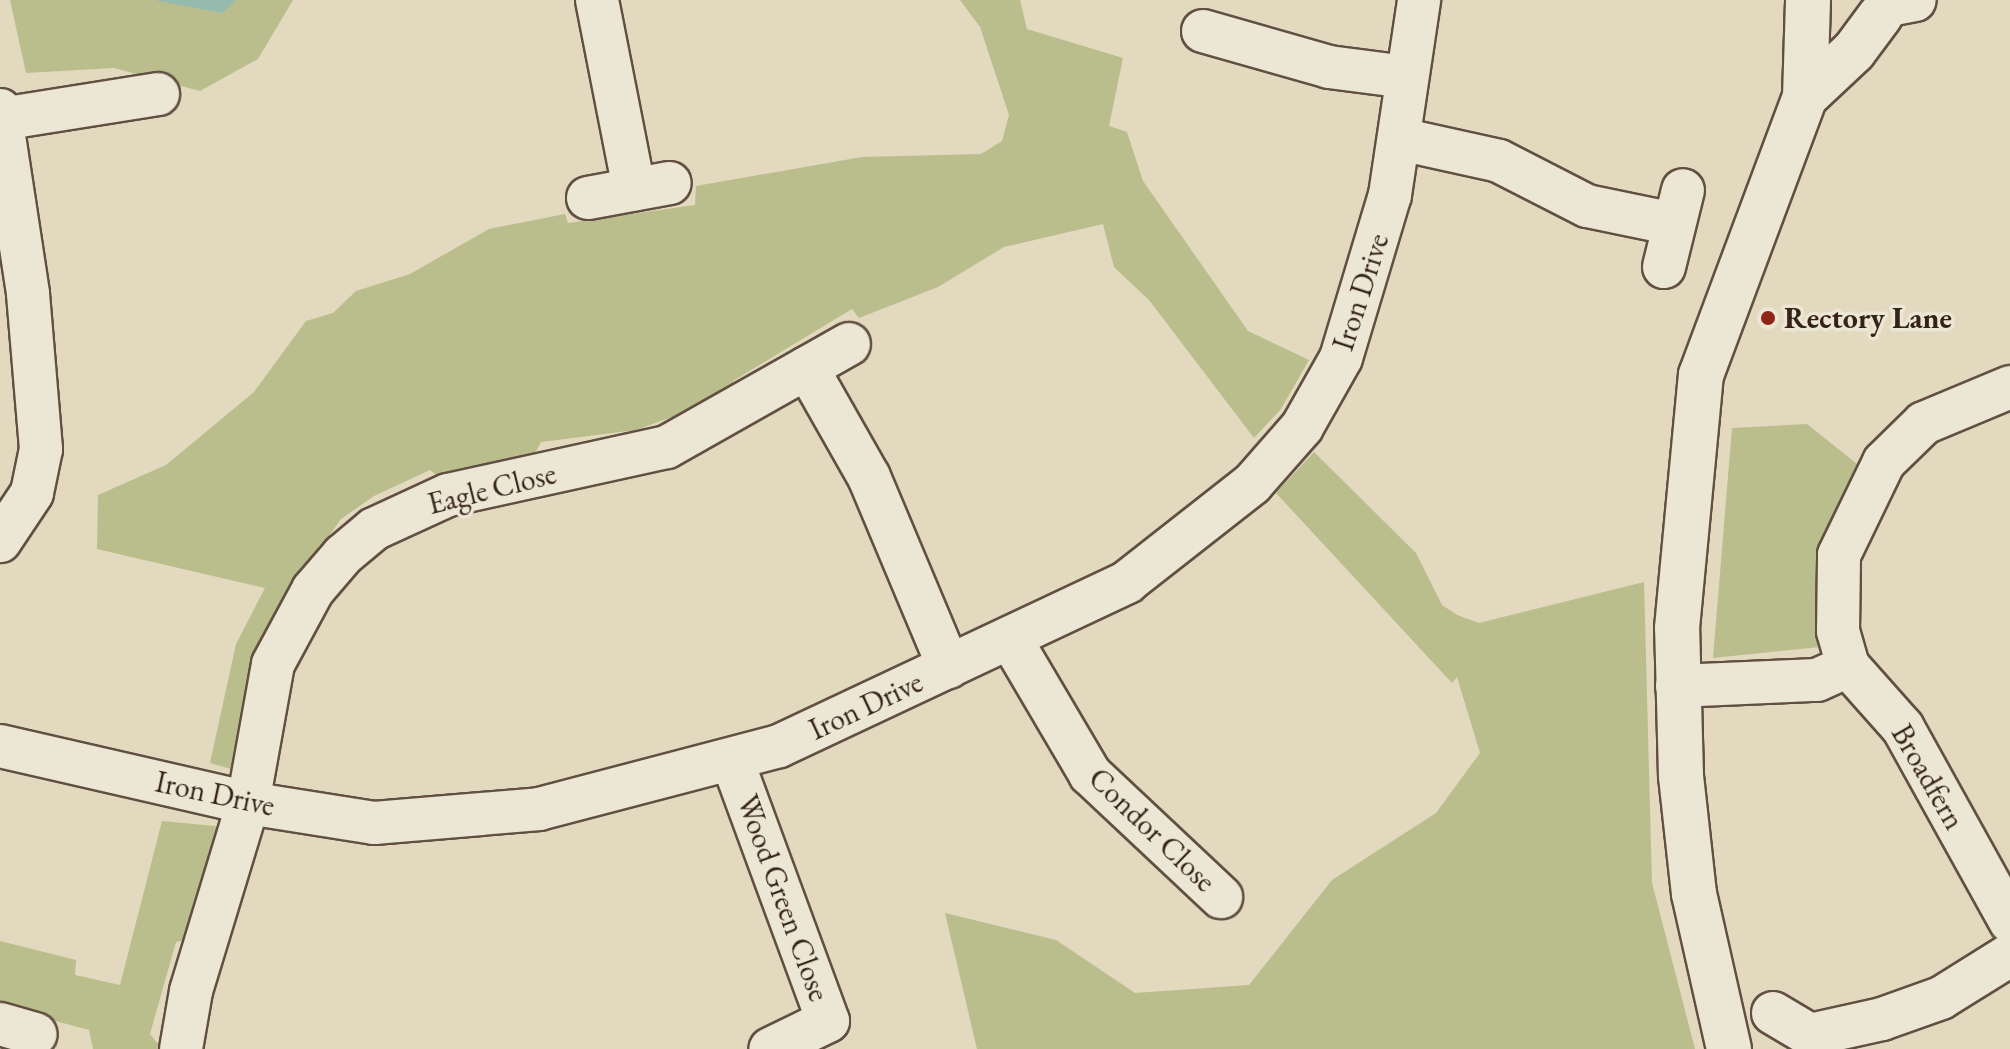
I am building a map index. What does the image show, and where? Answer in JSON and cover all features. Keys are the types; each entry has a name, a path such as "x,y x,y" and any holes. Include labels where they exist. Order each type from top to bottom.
{"main road":[{"path":"1808,1 1819,12 1849,23 1897,5"},
{"path":"1729,1049 1694,894 1677,686 1701,375 1805,97 1808,1"},
{"path":"1805,97 1897,5"}],"street":[{"path":"588,198 652,186 597,0"},
{"name":"Iron Drive","path":"0,746 248,803 374,823 539,809 779,746 1127,582 1189,537 1252,484 1302,427 1357,319 1400,139 1406,77 1419,0"},
{"path":"1203,31 1329,67 1406,77"},
{"path":"0,541 32,493 41,449 28,294 1,115 158,94"},
{"path":"1400,139 1499,161 1587,206 1679,207 1664,267"},
{"name":"Eagle Close","path":"181,1049 191,991 248,803 273,664 313,590 374,529 448,495 667,447 849,344"},
{"path":"807,368 869,477 949,667"},
{"path":"1677,686 1817,680 1848,666 1838,631 1839,555 1884,462 1924,423 2010,387"},
{"name":"Condor Close","path":"1010,638 1090,774 1221,897"},
{"name":"Broadfern","path":"1848,666 1903,728 2010,921"},
{"name":"Wood Green Close","path":"732,760 828,1021 770,1049"},
{"path":"1773,1013 1808,1042 1941,998 2010,955"}],"green space":[{"path":"10,0 293,0 258,59 200,91 114,68 26,73"},
{"path":"960,0 1020,0 1027,29 1123,58 1109,126 1127,132 1143,181 1248,331 1309,360 1281,409 1254,438 1149,300 1114,267 1103,224 1004,247 938,287 859,318 852,309 733,381 738,393 636,430 541,442 534,455 442,479 430,470 374,496 341,519 288,593 238,771 210,763 236,644 265,588 97,549 98,495 166,465 254,392 306,321 333,313 356,291 410,274 489,229 565,214 568,223 695,205 696,186 862,157 981,154 1002,141 1009,115 980,27"},
{"path":"1807,424 1862,468 1820,647 1713,658 1732,428"},
{"path":"1314,452 1416,553 1442,605 1457,615 1479,623 1644,582 1652,883 1695,1049 977,1049 945,913 1056,940 1135,993 1249,985 1332,880 1436,813 1480,753 1457,677 1452,683 1276,493"},
{"path":"162,821 225,827 193,938 176,942 150,1034 162,1049 93,1049 89,1030 0,1006 0,941 76,960 75,975 120,985"}],"water":[{"path":"154,0 236,0 222,13"}],"place":[{"name":"Rectory Lane","path":"1768,318"}]}
